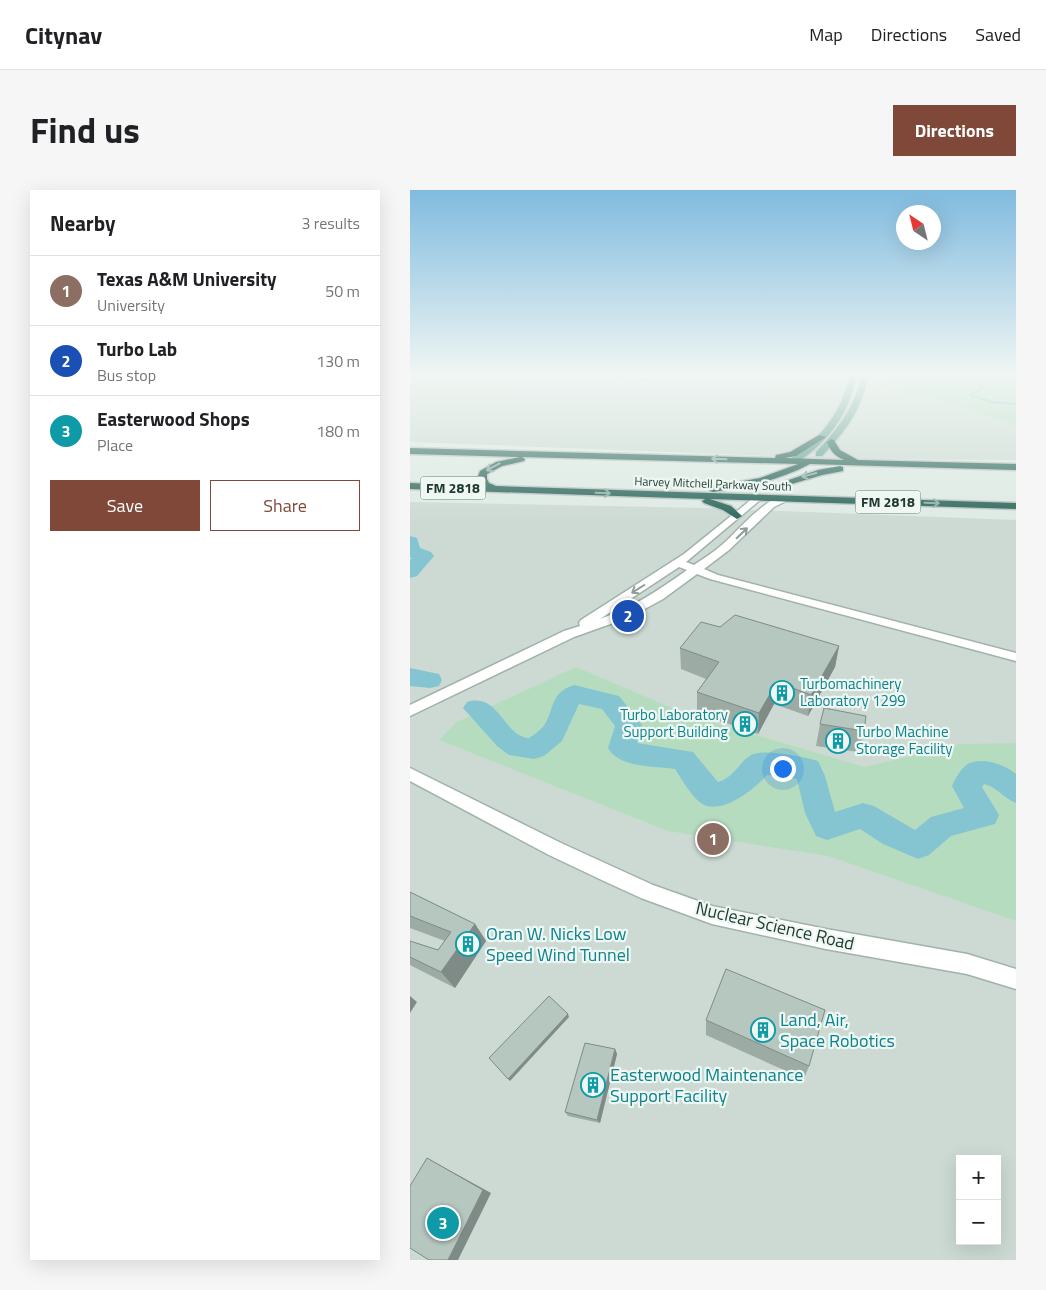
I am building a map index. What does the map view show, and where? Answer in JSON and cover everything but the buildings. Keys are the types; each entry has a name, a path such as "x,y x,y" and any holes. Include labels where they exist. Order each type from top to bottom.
{"highway":[{"path":"768,460 793,454 822,437"},
{"path":"830,442 832,449 838,454 860,462"},
{"name":"Harvey Mitchell Parkway South","path":"410,451 1016,467"},
{"path":"497,490 486,485 482,479 483,473 490,468 512,460 557,454"},
{"path":"655,495 735,486 766,480 791,472 810,462"},
{"path":"757,498 777,487 808,476 892,463"},
{"name":"Harvey Mitchell Parkway South","path":"410,486 1016,506"},
{"path":"692,496 727,508 737,516"}],"main road":[{"path":"792,461 802,456 822,437 831,425"},
{"path":"810,462 843,425"}],"street":[{"path":"569,634 679,563 757,498"},
{"path":"410,711 569,634 626,614 659,596 725,548 771,505 783,499"},
{"path":"679,563 723,580 1016,657"},
{"name":"Nuclear Science Road","path":"410,774 555,849 648,892 712,915 826,939 967,964 1016,979"}],"shaded area":[{"path":"410,425 1016,425 1016,460 849,459 410,442"},
{"path":"410,502 703,508 1016,520 1016,1260 410,1260"}],"green space":[{"path":"576,667 691,716 865,767 960,744 1016,743 1016,921 828,856 668,831 439,740 457,722"}],"waterway":[{"path":"410,542 411,551 424,556 410,572"},
{"path":"410,676 416,679 430,680"},
{"path":"476,708 494,724 506,739 519,748 534,749 553,734 566,702 574,694 610,702 629,725 622,748 629,752 683,760 711,795 727,792 739,785 760,763 808,769 820,813 827,827 863,815 894,835 918,845 942,826 984,815 966,786 977,772 1000,776 1016,791"}],"place":[{"name":"Turbo Lab","path":"628,616"},
{"name":"Turbomachinery Laboratory 1299","path":"782,693"},
{"name":"Turbo Laboratory Support Building","path":"745,724"},
{"name":"Turbo Machine Storage Facility","path":"838,741"},
{"name":"Texas A&M University","path":"713,839"},
{"name":"Oran W. Nicks Low Speed Wind Tunnel","path":"468,944"},
{"name":"Land, Air, Space Robotics","path":"763,1030"},
{"name":"Easterwood Maintenance Support Facility","path":"593,1085"},
{"name":"Easterwood Shops","path":"443,1223"}]}
